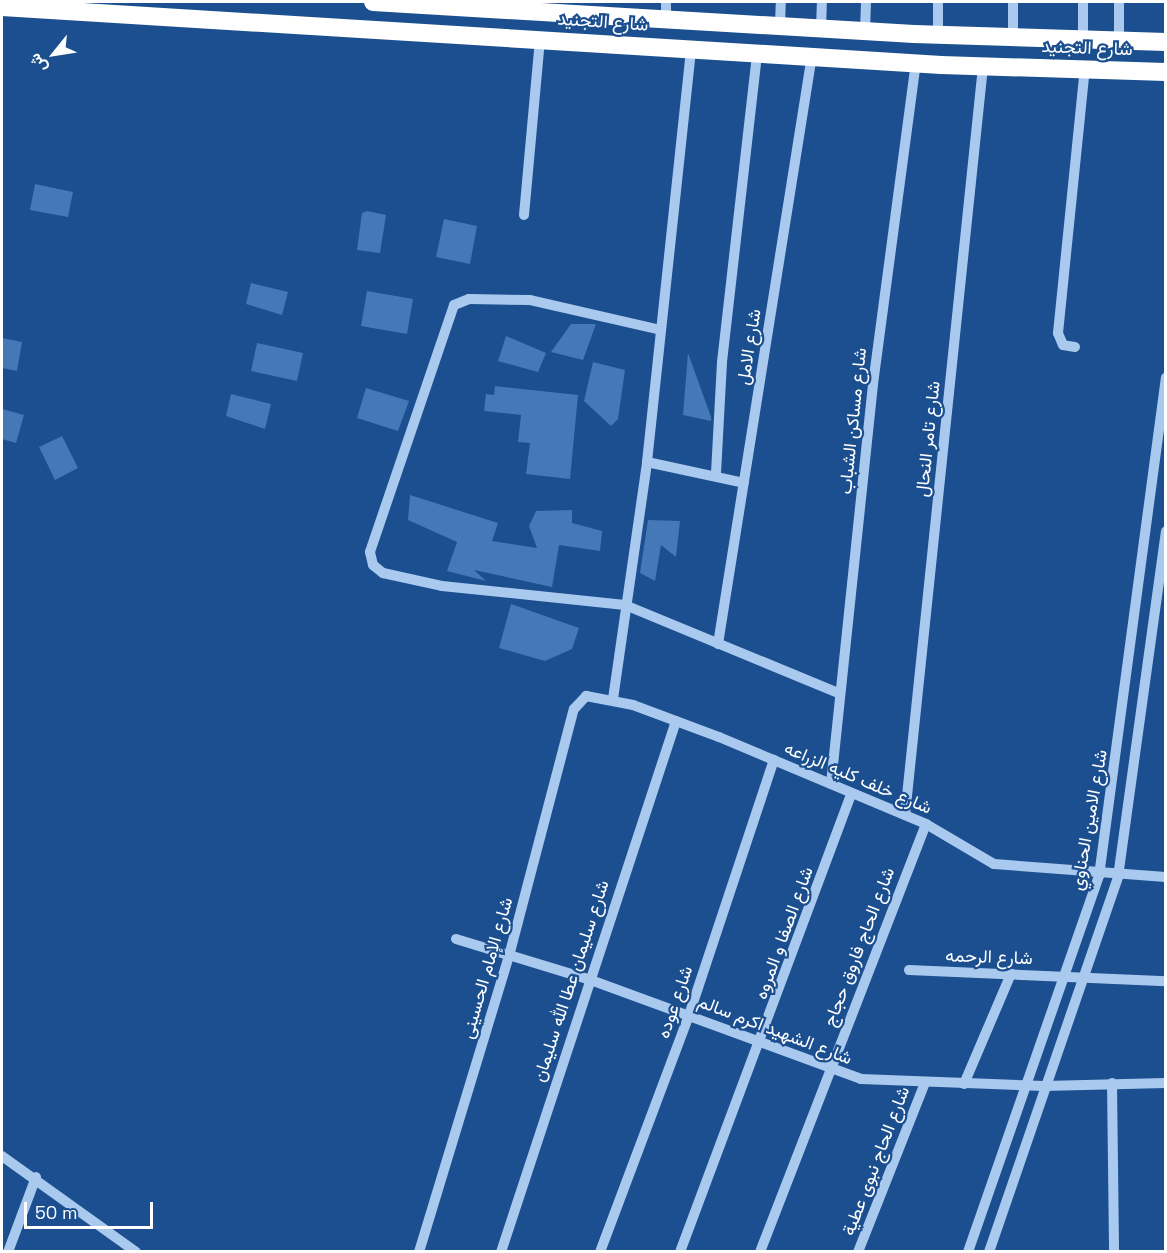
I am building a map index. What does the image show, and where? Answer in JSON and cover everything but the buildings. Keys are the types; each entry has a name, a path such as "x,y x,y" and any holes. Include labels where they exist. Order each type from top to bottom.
{"highway":[{"name":"شارع التجنيد","path":"373,2 666,10 780,25 865,31 1166,42"},
{"name":"شارع التجنيد","path":"2,7 916,63 1166,72"}],"street":[{"path":"780,25 781,2"},
{"path":"821,28 822,2"},
{"path":"865,31 866,2"},
{"path":"938,2 938,35"},
{"path":"1012,37 1013,2"},
{"path":"1083,2 1083,39"},
{"path":"1119,2 1119,40"},
{"path":"524,215 540,39"},
{"path":"613,699 646,462 691,49"},
{"path":"716,473 722,362 757,53"},
{"name":"شارع الامل","path":"718,644 812,56"},
{"name":"شارع مساكن الشباب","path":"831,784 839,693 916,63"},
{"name":"شارع تامر النحال","path":"905,815 983,66"},
{"path":"1076,347 1063,345 1058,333 1085,69"},
{"path":"661,330 530,300 469,299 454,305 370,552 378,571 411,580 625,605 839,693"},
{"name":"شارع الامين الحناوي","path":"968,1251 1069,976 1100,876 1165,378"},
{"path":"646,462 716,473 744,483"},
{"name":"شارع الامين الحناوي","path":"989,1251 1044,1086 1087,977 1118,877 1166,531"},
{"name":"شارع خلف كليه الزراعه","path":"586,696 613,699 774,760 926,824 994,864 1100,876 1166,877"},
{"name":"شارع الإمام الحسينى","path":"419,1251 509,956 574,709 586,696"},
{"name":"شارع سليمان عطا الله سليمان","path":"501,1251 588,978 676,721"},
{"name":"شارع عوده","path":"600,1251 689,1015 774,760"},
{"name":"شارع الصفا و المروه","path":"680,1251 761,1044 852,793"},
{"name":"شارع الحاج فاروق حجاج","path":"760,1251 926,824"},
{"name":"شارع الشهيد اكرم سالم","path":"456,939 588,978 689,1015 829,1071 861,1079 1028,1086 1166,1083"},
{"name":"شارع الرحمه","path":"909,970 1166,981"},
{"path":"964,1084 1011,974"},
{"name":"شارع الحاج نبوى عطية","path":"858,1251 925,1083"},
{"path":"1112,1083 1114,1251"},
{"path":"2,1156 36,1177 136,1251"},
{"path":"4,1251 36,1177"}]}
